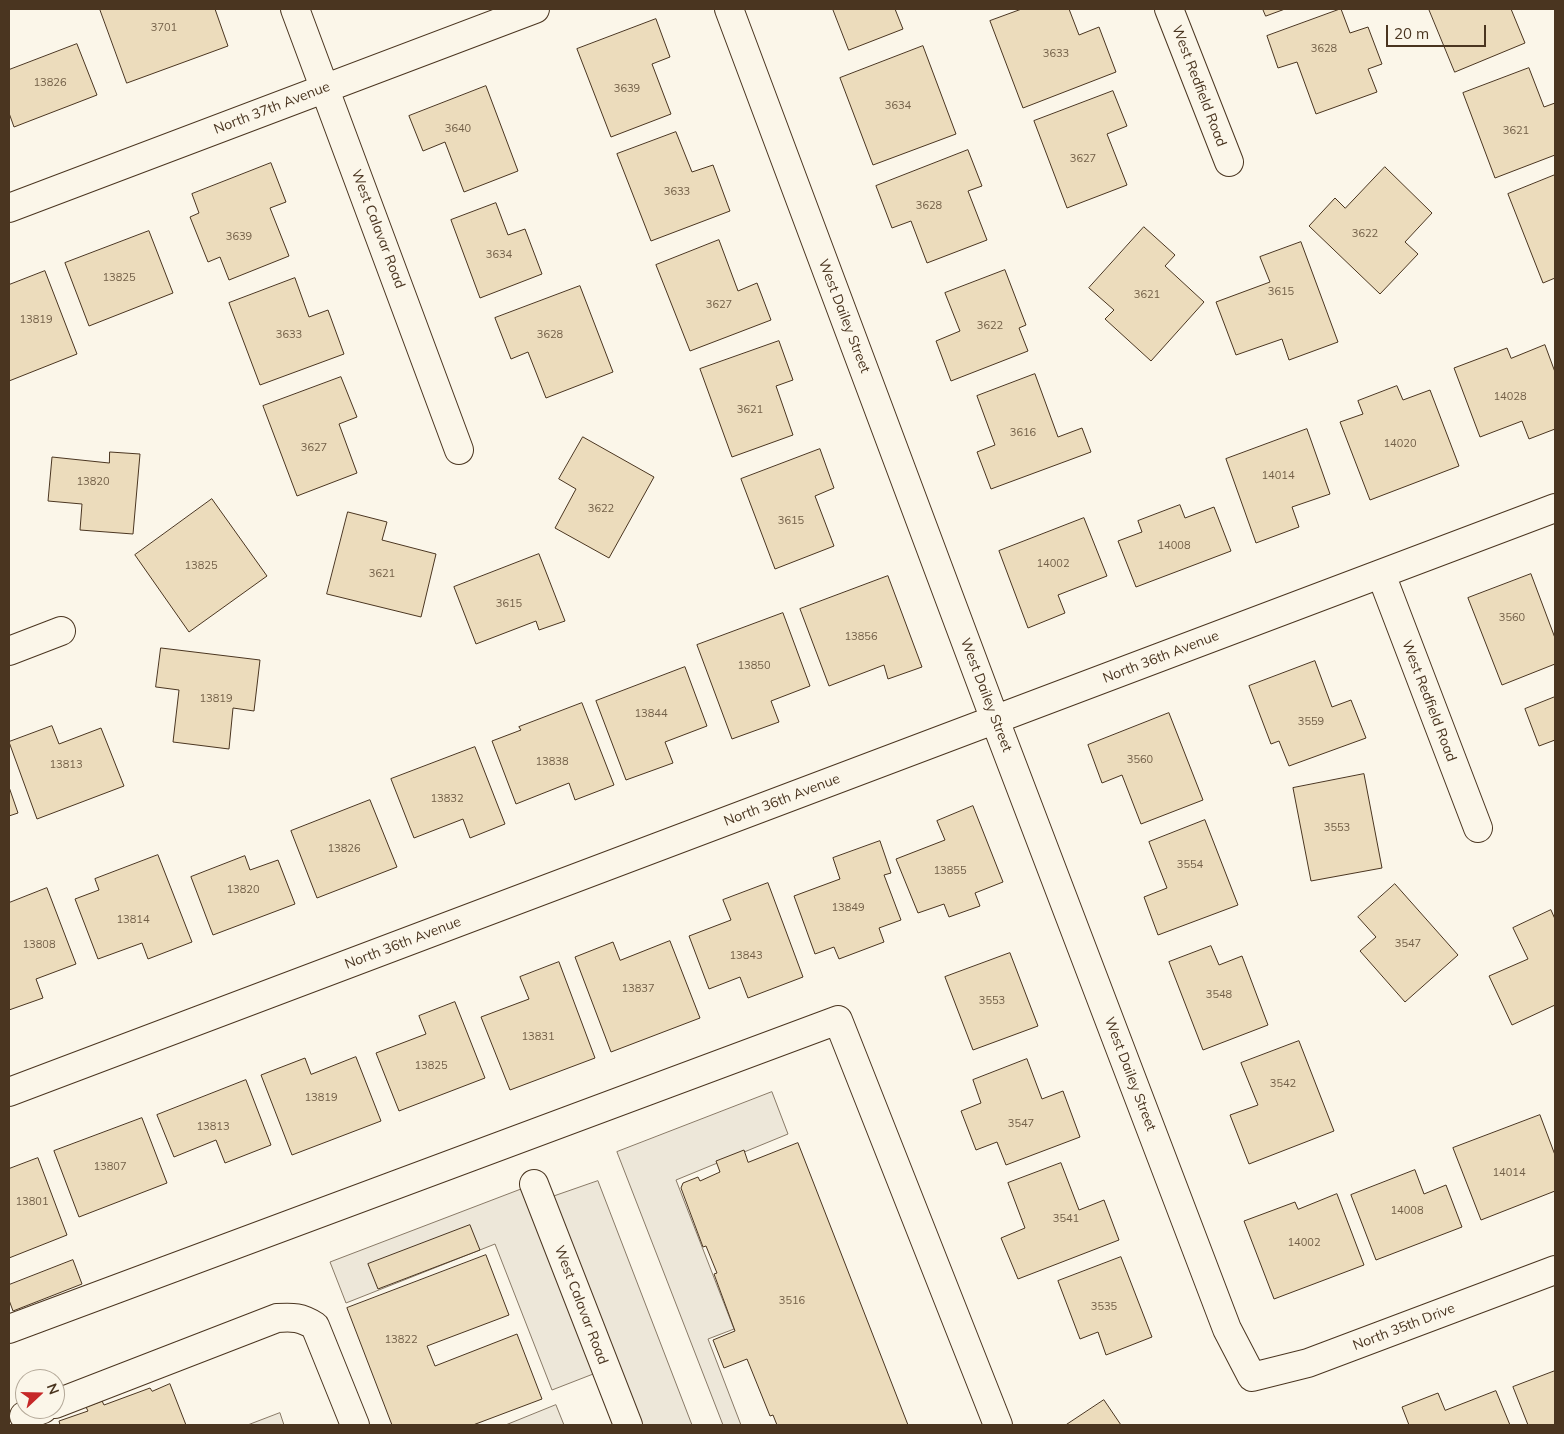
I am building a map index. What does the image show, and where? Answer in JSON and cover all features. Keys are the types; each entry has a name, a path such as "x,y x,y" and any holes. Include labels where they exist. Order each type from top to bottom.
{"street":[{"name":"West Calavar Road","path":"295,9 459,450"},
{"name":"North 37th Avenue","path":"9,208 535,9"},
{"name":"West Dailey Street","path":"729,9 995,720 1227,1330 1252,1377"},
{"name":"West Redfield Road","path":"1169,9 1229,162"},
{"name":"North 36th Avenue","path":"9,1092 1555,508"},
{"name":"West Redfield Road","path":"1381,574 1478,828"},
{"path":"9,651 61,631"},
{"path":"9,1329 838,1020 998,1425"},
{"name":"West Calavar Road","path":"534,1184 628,1425"},
{"name":"North 35th Drive","path":"1252,1377 1308,1363 1555,1270"},
{"path":"65,1400 276,1318 295,1316 315,1326 355,1425"}],"shaded area":[{"path":"772,1092 788,1134 676,1180 734,1329 708,1339 741,1425 723,1425 617,1152"},
{"path":"598,1181 692,1425 628,1425 606,1369 552,1390 495,1244 346,1303 330,1262 534,1184 541,1200"},
{"path":"556,1405 564,1425 506,1425"},
{"path":"280,1413 284,1425 248,1425"}],"building":[{"path":"100,9 215,9 228,46 127,83"},
{"path":"833,9 895,9 903,29 849,50"},
{"path":"1022,9 1069,9 1079,35 1099,27 1116,72 1023,108 990,21"},
{"path":"1263,9 1285,9 1266,16"},
{"path":"1341,9 1350,33 1368,27 1382,64 1368,69 1377,92 1316,114 1297,62 1278,68 1267,36"},
{"path":"1429,9 1511,9 1525,43 1455,72"},
{"path":"656,19 670,57 652,64 671,114 611,137 577,49"},
{"path":"77,44 97,95 14,127 9,113 9,70"},
{"path":"923,46 956,134 873,165 840,78"},
{"path":"1529,68 1544,107 1555,103 1555,155 1495,178 1463,93"},
{"path":"486,86 518,171 464,192 445,142 423,151 409,116"},
{"path":"1113,91 1127,126 1107,134 1127,185 1067,208 1034,121"},
{"path":"676,132 692,172 713,165 730,211 651,241 617,154"},
{"path":"968,150 982,186 968,191 987,240 927,263 911,221 892,228 876,186"},
{"path":"271,163 286,202 270,208 289,256 229,280 220,257 208,262 190,217 199,213 192,194"},
{"path":"1385,167 1432,213 1405,242 1418,254 1380,294 1309,226 1335,198 1345,208"},
{"path":"1555,175 1555,278 1543,283 1508,194"},
{"path":"496,203 508,235 525,229 542,274 480,298 451,220"},
{"path":"1144,227 1175,255 1165,266 1204,302 1151,361 1105,319 1114,310 1089,288"},
{"path":"149,231 173,293 89,326 65,263"},
{"path":"719,240 738,291 757,283 771,320 690,351 656,265"},
{"path":"1301,242 1338,342 1289,360 1282,339 1236,355 1216,302 1270,282 1260,257"},
{"path":"1005,270 1026,325 1019,328 1028,351 951,381 936,341 960,331 945,293"},
{"path":"45,271 77,354 9,381 9,285"},
{"path":"295,278 309,317 328,310 344,354 260,385 229,303"},
{"path":"580,286 613,372 546,398 528,352 511,359 495,318"},
{"path":"779,341 793,380 776,386 793,435 732,457 700,369"},
{"path":"1545,345 1555,372 1555,429 1529,439 1522,421 1480,437 1454,368 1507,348 1511,358"},
{"path":"1035,374 1058,437 1082,428 1091,452 991,489 977,452 995,445 977,396"},
{"path":"341,377 357,417 339,424 357,473 297,496 263,406"},
{"path":"1397,386 1403,400 1430,390 1459,466 1370,500 1340,422 1363,414 1358,401"},
{"path":"1307,429 1330,494 1292,507 1299,527 1256,543 1226,459"},
{"path":"583,437 654,477 609,558 555,528 576,489 559,479"},
{"path":"820,449 834,488 815,496 834,546 775,569 741,479"},
{"path":"110,452 140,454 133,534 80,530 82,504 48,501 52,457 109,463"},
{"path":"212,499 267,576 189,632 135,555"},
{"path":"1180,505 1185,518 1214,507 1231,551 1136,587 1118,541 1142,532 1138,521"},
{"path":"348,512 387,522 382,540 436,554 421,617 327,594"},
{"path":"1084,518 1107,576 1058,595 1065,613 1028,628 999,551"},
{"path":"539,554 565,621 539,630 536,621 476,644 454,587"},
{"path":"1531,574 1555,638 1555,664 1502,685 1468,598"},
{"path":"888,576 922,667 888,679 884,665 829,686 800,609"},
{"path":"783,613 810,686 771,701 779,722 732,739 697,645"},
{"path":"161,648 260,660 254,711 233,708 229,749 173,742 179,690 156,687"},
{"path":"1315,661 1332,707 1351,700 1366,738 1289,766 1279,741 1271,744 1249,686"},
{"path":"685,667 707,726 665,742 673,763 626,780 596,701"},
{"path":"1555,697 1555,740 1539,746 1525,709"},
{"path":"582,703 614,785 575,800 569,783 516,804 492,741 521,730 519,727"},
{"path":"1169,713 1203,800 1141,824 1122,775 1102,783 1088,745"},
{"path":"52,726 59,744 101,728 124,786 37,819 9,742"},
{"path":"475,747 505,824 470,838 463,819 414,838 391,779"},
{"path":"1364,774 1382,868 1311,881 1293,788"},
{"path":"9,787 18,813 9,816"},
{"path":"370,800 397,867 317,898 291,831"},
{"path":"973,806 1003,882 975,893 980,906 949,917 944,904 918,913 896,859 945,840 937,821"},
{"path":"1205,820 1238,905 1158,935 1144,897 1167,888 1149,842"},
{"path":"880,841 891,873 884,875 901,920 879,928 884,942 839,959 834,947 815,954 794,896 840,879 833,858"},
{"path":"158,855 192,942 148,959 142,943 98,959 75,899 99,890 95,879"},
{"path":"245,856 250,870 278,860 295,904 213,935 191,877"},
{"path":"768,883 803,977 748,998 740,977 709,989 689,936 731,920 723,900"},
{"path":"1395,884 1458,955 1405,1002 1360,951 1376,937 1358,917"},
{"path":"47,888 76,964 36,979 43,998 9,1010 9,903"},
{"path":"1551,910 1555,919 1555,1005 1512,1025 1489,976 1528,959 1513,928"},
{"path":"670,941 700,1018 611,1052 575,957 613,942 620,960"},
{"path":"1211,946 1219,965 1242,956 1268,1025 1203,1050 1169,962"},
{"path":"1010,953 1038,1026 973,1050 945,977"},
{"path":"559,962 595,1058 510,1090 481,1017 529,999 520,977"},
{"path":"455,1002 485,1078 399,1111 376,1053 426,1034 419,1016"},
{"path":"1299,1041 1334,1131 1249,1164 1230,1115 1258,1105 1241,1063"},
{"path":"356,1057 381,1121 292,1155 261,1075 305,1058 311,1074"},
{"path":"1027,1059 1042,1099 1063,1091 1080,1137 1006,1165 997,1142 976,1150 961,1111 981,1103 973,1080"},
{"path":"246,1080 271,1145 225,1163 216,1140 174,1157 157,1115"},
{"path":"1540,1115 1555,1155 1555,1191 1481,1220 1453,1148"},
{"path":"142,1118 167,1183 79,1217 54,1151"},
{"path":"798,1143 908,1425 777,1425 773,1415 770,1416 747,1359 724,1368 713,1340 735,1331 714,1274 717,1273 706,1246 703,1247 681,1188 683,1183 698,1177 700,1181 720,1172 716,1161 744,1150 748,1162"},
{"path":"38,1158 67,1235 9,1258 9,1169"},
{"path":"1061,1163 1079,1210 1104,1200 1119,1240 1018,1279 1001,1238 1025,1228 1008,1183"},
{"path":"1415,1170 1424,1194 1446,1185 1462,1227 1376,1260 1351,1195"},
{"path":"1337,1194 1364,1265 1274,1299 1244,1221 1295,1202 1298,1209"},
{"path":"470,1225 480,1250 378,1289 368,1264"},
{"path":"486,1255 509,1315 427,1346 435,1366 517,1334 542,1399 473,1425 392,1425 347,1308"},
{"path":"1121,1257 1152,1337 1106,1355 1098,1332 1080,1339 1058,1281"},
{"path":"73,1260 82,1284 13,1311 9,1300 9,1285"},
{"path":"1555,1371 1555,1425 1528,1425 1513,1387"},
{"path":"170,1384 186,1425 60,1425 59,1421 88,1411 86,1407 102,1401 104,1405 150,1388 152,1391"},
{"path":"1496,1391 1510,1425 1409,1425 1402,1407 1438,1393 1445,1410"},
{"path":"1104,1400 1121,1425 1066,1425"}]}
